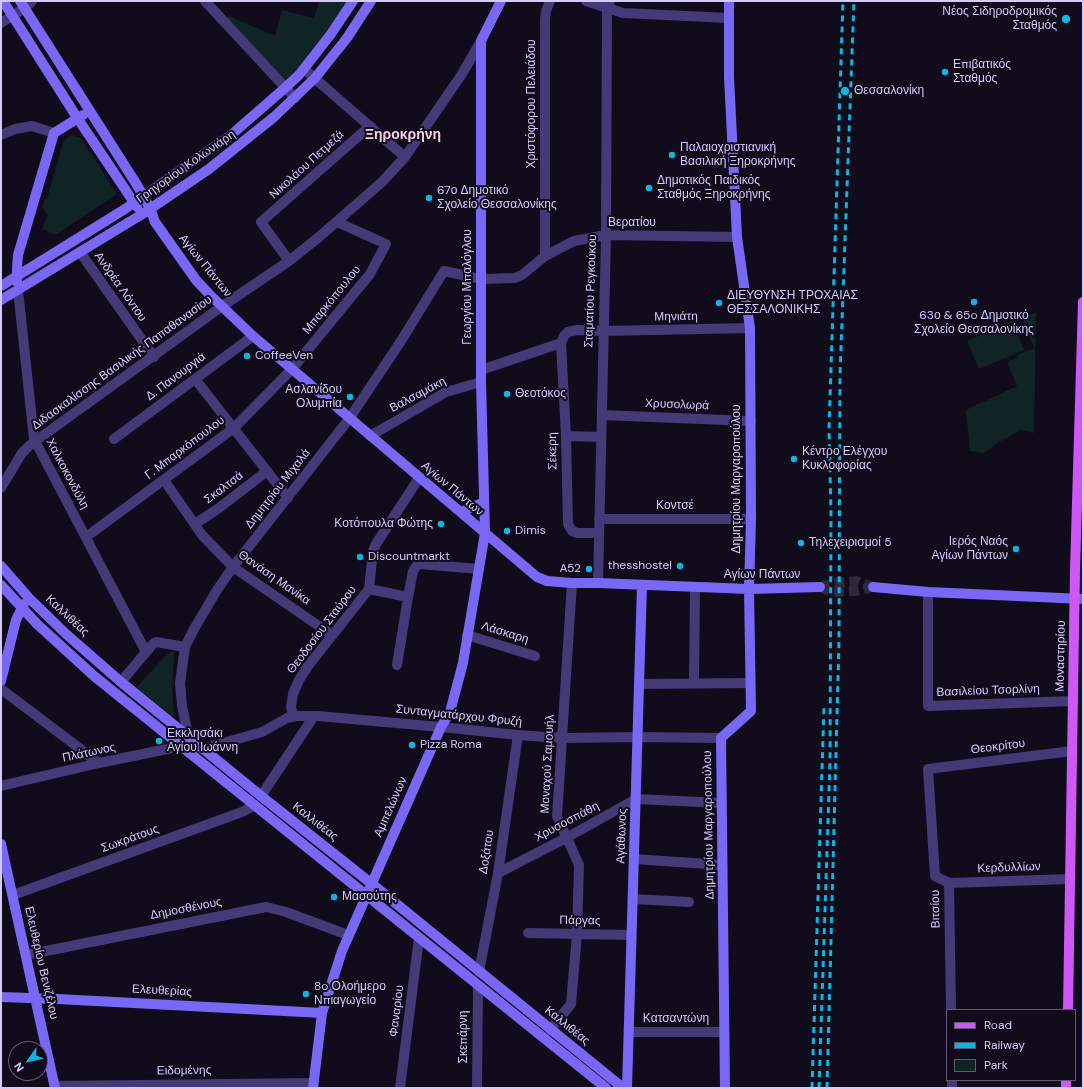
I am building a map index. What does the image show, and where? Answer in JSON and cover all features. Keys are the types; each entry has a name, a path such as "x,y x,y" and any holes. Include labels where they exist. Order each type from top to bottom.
{"main road":[{"name":"Μοναστηρίου","path":"1068,1009 1073,701 1079,599 1083,302"}],"street":[{"name":"Αγίων Πάντων","path":"4,1 133,203 147,211 153,218 196,280 221,307 253,336 537,577 547,581 572,583 749,589 820,587"},
{"path":"1,23 23,5 32,1"},
{"path":"205,1 295,98"},
{"name":"Γρηγορίου Κολωνιάρη","path":"1,286 144,196 232,135 286,88 304,69 331,34 353,1"},
{"name":"Γρηγορίου Κολωνιάρη","path":"1,300 147,211 209,169 274,117 315,78 347,38 371,1"},
{"name":"Διδασκαλίσσης Βασιλικής Παπαθανασίου","path":"1,488 22,453 35,442 221,307 289,261 337,222 382,182 405,157 462,74 481,41 501,1"},
{"name":"Χριστόφορου Πελειάδου","path":"545,256 545,14 550,1"},
{"path":"586,1 609,5 626,14 729,18"},
{"name":"Δημητρίου Μαργαροπούλου","path":"725,1088 721,738 751,711 749,589 751,519 750,328 737,237 729,77 729,1"},
{"path":"23,5 144,196 147,211"},
{"name":"Σταματίου Ρεγκούκου","path":"598,583 606,235 609,5"},
{"name":"Γεωργίου Μπαλόγλου","path":"481,41 481,382 485,533"},
{"path":"304,69 405,157"},
{"path":"1,135 15,129 32,126 54,133 78,119 89,110"},
{"name":"Νικολάου Πετμεζά","path":"289,261 261,222 370,126"},
{"name":"Χαλκοκονδύλη","path":"54,133 17,263 18,290 33,433 35,442 146,652"},
{"name":"Μπαρκόπουλου","path":"292,369 370,274 386,244 337,222"},
{"name":"Βερατίου","path":"444,271 481,279 517,278 545,256 576,240 606,235 737,237"},
{"name":"Ανδρέα Λόντου","path":"80,252 154,356"},
{"name":"Δημητρίου Μιχαλά","path":"186,742 181,695 182,667 185,647 208,604 233,567 349,418 401,341 444,271"},
{"name":"Μηνιάτη","path":"603,331 750,328"},
{"path":"481,370 561,342 564,336 572,330 603,331"},
{"name":"Δ. Πανουργιά","path":"114,439 253,336"},
{"name":"Σέκερη","path":"561,342 566,436 568,524 572,531 577,533 599,533"},
{"name":"Γ. Μπαρκόπουλου","path":"86,537 234,428 292,369"},
{"path":"195,379 288,498"},
{"name":"Βαλσαμάκη","path":"370,436 446,392 481,382"},
{"name":"Χρυσολωρά","path":"602,415 751,421"},
{"path":"566,436 601,437"},
{"name":"Σκαλτσά","path":"195,524 219,508 267,471"},
{"name":"Θεοδοσίου Σταύρου","path":"292,716 292,700 299,680 332,635 370,589 373,551 376,544 420,478"},
{"name":"Θανάση Μανίκα","path":"164,480 202,535 233,567 332,635"},
{"path":"460,512 484,502"},
{"name":"Κοντσέ","path":"599,519 751,519"},
{"name":"Αμπελώνων","path":"313,1085 322,1013 348,935 441,727 450,712 463,663 485,533"},
{"path":"397,665 413,571 417,565 479,569"},
{"name":"Καλλιθέας","path":"1,566 29,598 66,634 186,742 202,749 366,895 606,1088"},
{"name":"Μοναχού Σαμουήλ","path":"550,1030 571,1004 577,934 579,865 557,816 572,583"},
{"name":"Καλλιθέας","path":"1,585 22,608 83,666 186,742 258,800 372,884 623,1088"},
{"name":"Αγάθωνος","path":"627,1088 642,585"},
{"path":"694,683 696,587"},
{"path":"873,587 928,592 1079,599"},
{"path":"370,589 408,597"},
{"name":"Βασιλείου Τσορλίνη","path":"928,592 928,706 1073,701"},
{"path":"1,681 16,620 29,598"},
{"name":"Λάσκαρη","path":"467,635 535,656"},
{"path":"120,682 156,642 185,647"},
{"path":"639,684 750,683"},
{"path":"1,689 98,763"},
{"name":"Συνταγματάρχου Φρυζή","path":"202,749 262,732 292,716 314,716 562,738 721,738"},
{"path":"258,800 314,716"},
{"name":"Δοξάτου","path":"479,972 498,873 518,735"},
{"name":"Πλάτωνος","path":"1,786 186,742"},
{"name":"Θεοκρίτου","path":"928,769 1072,751"},
{"name":"Βιτσίου","path":"928,769 935,876 949,883 951,1009"},
{"path":"636,799 722,802"},
{"name":"Χρυσοσπάθη","path":"498,873 566,838 636,799"},
{"name":"Σωκράτους","path":"13,895 242,812 258,800"},
{"name":"Ελευθερίου Βενιζέλου","path":"1,844 55,1087"},
{"path":"634,859 722,865"},
{"name":"Κερδυλλίων","path":"949,883 1070,879"},
{"path":"633,899 689,902"},
{"name":"Δημοσθένους","path":"26,954 266,907 286,912 348,935"},
{"name":"Πάργας","path":"528,933 632,935"},
{"name":"Φαναρίου","path":"400,1088 419,938"},
{"name":"Σκεπάρνη","path":"477,1088 478,986"},
{"name":"Ελευθερίας","path":"1,997 322,1013"},
{"name":"Κατσαντώνη","path":"628,1032 724,1032"},
{"name":"Ειδομένης","path":"55,1087 313,1085"}],"green space":[{"path":"319,1 352,1 285,88 224,21 229,16 275,36 282,10 314,18"},
{"path":"71,135 81,138 117,194 55,235 42,229 48,215 42,207 45,199 47,199 63,142"},
{"path":"1036,312 1034,433 1021,430 999,442 984,453 970,451 966,410 1017,386 1007,362 1018,357 1017,355 1034,348 1022,318"},
{"path":"1012,321 1024,350 979,369 967,341"},
{"path":"172,651 174,652 172,690 174,715 172,716 136,688 165,656"}],"tunnel":[{"path":"820,587 834,583 857,581 873,587"},
{"path":"820,587 832,592 856,591 873,587"}],"railway":[{"path":"819,1088 830,762 831,512 829,429 843,1"},
{"path":"827,1088 839,642 840,375 854,1"},
{"path":"812,1088 824,707"}],"place":[{"name":"Νέος Σιδηροδρομικός Σταθμός","path":"1066,19"},
{"name":"Επιβατικός Σταθμός","path":"945,72"},
{"name":"Θεσσαλονίκη","path":"845,91"},
{"name":"Παλαιοχριστιανική Βασιλική Ξηροκρήνης","path":"672,155"},
{"name":"Δημοτικός Παιδικός Σταθμός Ξηροκρήνης","path":"649,188"},
{"name":"67ο Δημοτικό Σχολείο Θεσσαλονίκης","path":"429,198"},
{"name":"63ο & 65o Δημοτικό Σχολείο Θεσσαλονίκης","path":"974,302"},
{"name":"ΔΙΕΥΘΥΝΣΗ ΤΡΟΧΑΙΑΣ ΘΕΣΣΑΛΟΝΙΚΗΣ","path":"719,303"},
{"name":"CoffeeVen","path":"247,356"},
{"name":"Θεοτόκος","path":"507,394"},
{"name":"Ασλανίδου Ολυμπία","path":"350,397"},
{"name":"Κέντρο Ελέγχου Κυκλοφορίας","path":"794,459"},
{"name":"Κοτόπουλα Φώτης","path":"441,524"},
{"name":"Dimis","path":"507,531"},
{"name":"Τηλεχειρισμοί 5","path":"801,543"},
{"name":"Ιερός Ναός Αγίων Πάντων","path":"1016,549"},
{"name":"Discountmarkt","path":"360,557"},
{"name":"thesshostel","path":"680,566"},
{"name":"A52","path":"589,569"},
{"name":"Εκκλησάκι Αγίου Ιωάννη","path":"159,741"},
{"name":"Pizza Roma","path":"412,745"},
{"name":"Μασούτης","path":"334,897"},
{"name":"8o Ολοήμερο Νπιαγωγείο","path":"306,994"}],"district":[{"name":"Ξηροκρήνη","path":"403,135"}]}
